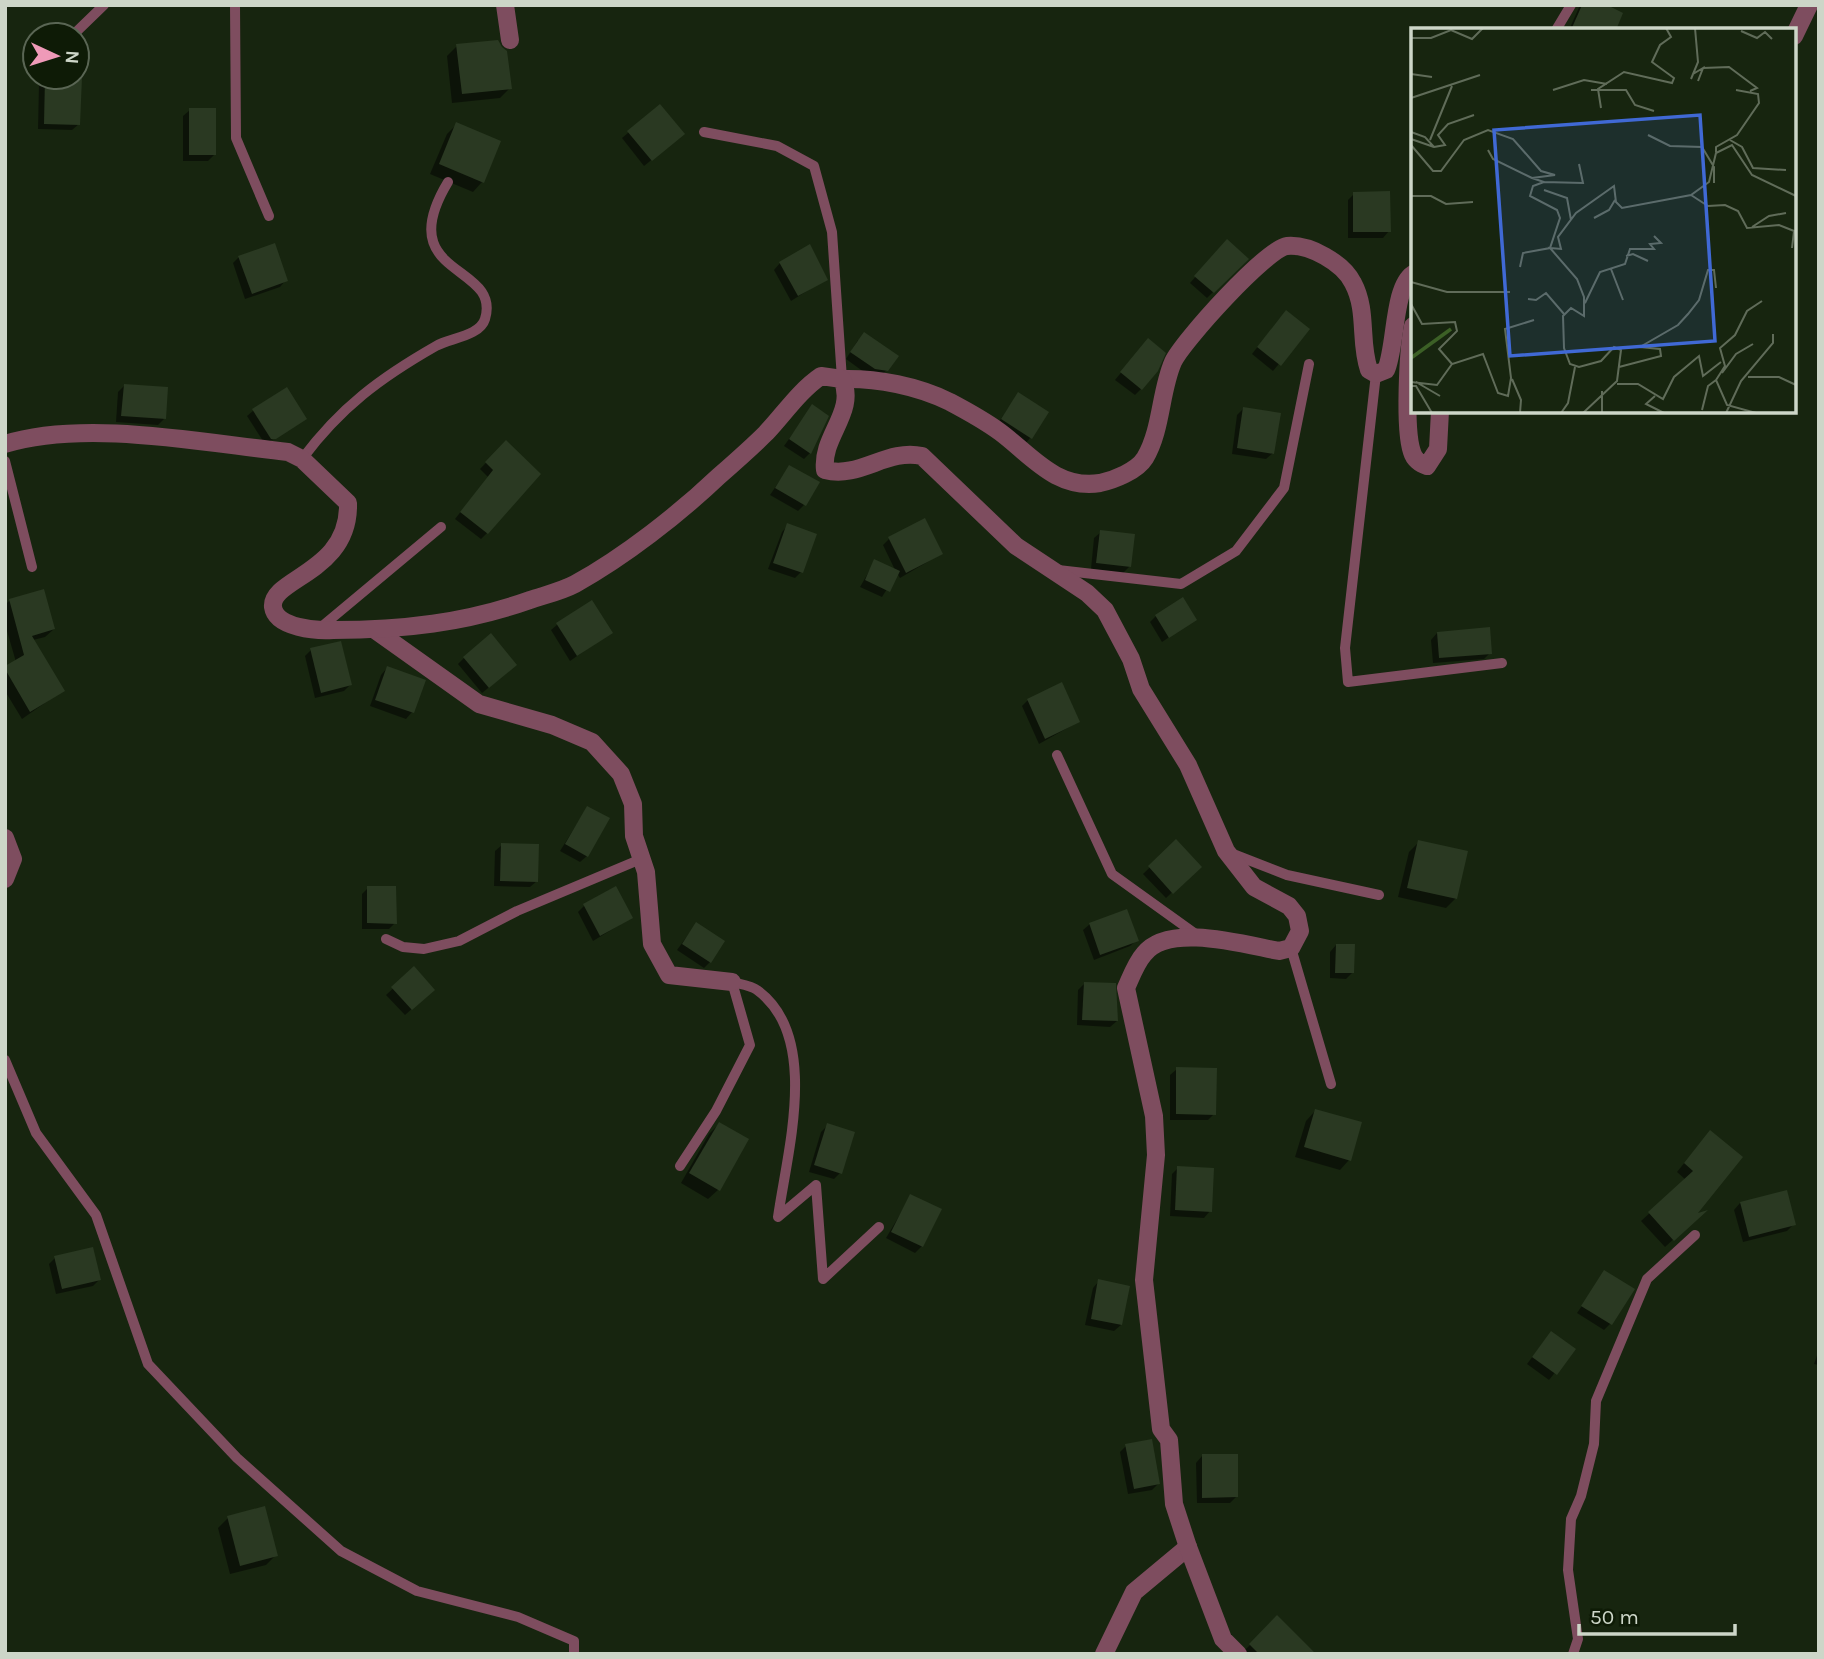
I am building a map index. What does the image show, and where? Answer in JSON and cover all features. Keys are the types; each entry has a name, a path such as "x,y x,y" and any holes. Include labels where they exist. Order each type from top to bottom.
{"street":[{"path":"505,5 510,40"},
{"path":"1796,32 1809,5"},
{"path":"5,444 32,436 118,435 288,452 302,459 348,503 348,516 341,538 328,558 311,573 285,584 274,597 273,609 279,617 317,631 433,626 486,616 574,584 683,511 764,435 810,384 821,376 866,379 948,401 1000,432 1058,478 1099,483 1124,475 1144,461 1155,434 1173,360 1215,308 1270,254 1286,246 1307,249 1329,260 1352,279 1363,316 1364,356 1369,370 1376,374 1386,370 1391,359 1393,332 1405,283 1411,276"},
{"path":"1411,338 1408,356 1409,431 1412,453 1419,464 1427,466 1435,458 1440,413"},
{"path":"842,379 847,390 846,406 823,454 825,470 841,474 906,453 922,456 1016,546 1087,593 1105,610 1131,659 1141,689 1188,765 1226,852 1254,887 1289,906 1297,916 1300,931 1291,948 1279,951 1198,935 1171,939 1145,952 1126,988 1154,1116 1156,1155 1144,1280 1161,1429 1168,1440 1174,1504 1188,1547 1223,1639 1238,1654"},
{"path":"375,630 479,704 552,725 592,742 621,774 633,804 634,836 646,872 652,944 670,975 732,982"},
{"path":"5,838 13,859 5,879"},
{"path":"1104,1654 1134,1592 1188,1547"}],"lane":[{"path":"87,21 104,5"},
{"path":"235,5 236,138 269,216"},
{"path":"1557,28 1571,5"},
{"path":"704,132 777,146 814,166 832,232 842,379"},
{"path":"302,459 354,400 386,374 444,341 477,330 485,322 487,305 484,293 443,261 431,241 430,223 436,201 448,181"},
{"path":"1051,569 1181,584 1236,551 1284,488 1309,364"},
{"path":"1376,374 1345,648 1348,682 1503,663"},
{"path":"5,461 32,567"},
{"path":"317,631 441,527"},
{"path":"1057,755 1112,874 1198,935"},
{"path":"1226,852 1287,875 1379,895"},
{"path":"386,939 403,947 424,949 458,941 517,911 641,859"},
{"path":"1291,948 1331,1084"},
{"path":"680,1166 716,1111 750,1045 732,982"},
{"path":"732,982 757,989 788,1026 797,1090 778,1217 816,1185 823,1279 879,1227"},
{"path":"5,1060 36,1133 96,1215 148,1364 228,1448 341,1551 417,1591 518,1617 540,1626 574,1642 574,1654"},
{"path":"1573,1654 1578,1639 1568,1570 1571,1519 1581,1496 1594,1444 1596,1401 1647,1279 1695,1234"}],"building":[{"path":"1582,5 1607,5 1623,13 1617,28 1572,28"},
{"path":"498,40 507,51 512,89 462,94 456,44"},
{"path":"45,91 81,91 80,125 44,124"},
{"path":"660,104 685,134 652,161 627,131"},
{"path":"189,108 216,108 216,155 189,155"},
{"path":"456,122 501,141 484,183 439,164"},
{"path":"1390,191 1391,232 1353,232 1353,192"},
{"path":"1227,239 1249,259 1214,293 1194,276"},
{"path":"275,243 288,281 252,294 238,256"},
{"path":"810,244 828,280 798,296 779,262"},
{"path":"1286,310 1310,329 1281,366 1257,347"},
{"path":"864,332 899,356 888,371 875,369 850,352"},
{"path":"1148,338 1166,353 1158,371 1142,390 1120,372"},
{"path":"124,384 168,387 166,419 121,416"},
{"path":"287,387 307,419 276,439 271,439 252,409"},
{"path":"1018,392 1049,412 1032,439 1001,419"},
{"path":"812,404 829,416 811,454 789,439"},
{"path":"1243,407 1281,413 1274,454 1237,448"},
{"path":"506,440 541,474 488,534 460,512 493,470 485,462"},
{"path":"789,465 820,482 806,506 775,488"},
{"path":"925,518 943,554 906,573 888,537"},
{"path":"787,523 817,534 803,573 773,563"},
{"path":"1100,530 1135,534 1131,567 1096,563"},
{"path":"874,559 900,571 890,592 865,580"},
{"path":"44,589 55,629 32,636 65,691 30,712 5,669 5,666 24,655 9,599"},
{"path":"1183,597 1197,620 1169,638 1155,615"},
{"path":"592,600 613,633 577,656 556,623"},
{"path":"1490,627 1492,654 1439,658 1437,632"},
{"path":"491,633 517,665 489,688 463,657"},
{"path":"341,641 352,685 321,693 310,648"},
{"path":"387,666 426,680 414,713 375,700"},
{"path":"1062,682 1080,722 1045,739 1027,699"},
{"path":"587,806 610,818 588,857 565,844"},
{"path":"1176,839 1202,867 1173,894 1148,866"},
{"path":"1418,840 1468,851 1457,899 1407,888"},
{"path":"501,843 539,844 538,882 500,881"},
{"path":"367,886 396,886 397,924 367,923"},
{"path":"616,886 633,918 600,936 583,904"},
{"path":"1127,909 1139,941 1100,955 1089,923"},
{"path":"696,922 725,941 711,963 682,944"},
{"path":"1336,944 1355,944 1354,973 1335,973"},
{"path":"414,966 435,990 412,1010 391,987"},
{"path":"1084,982 1116,983 1118,1021 1082,1020"},
{"path":"1176,1067 1217,1068 1216,1115 1176,1114"},
{"path":"1315,1109 1362,1122 1351,1161 1304,1147"},
{"path":"719,1122 749,1139 720,1191 689,1173"},
{"path":"827,1123 855,1132 842,1174 814,1165"},
{"path":"1710,1130 1743,1157 1698,1213 1708,1210 1674,1241 1648,1212 1693,1171 1684,1163"},
{"path":"1177,1166 1214,1168 1212,1212 1175,1210"},
{"path":"1787,1190 1796,1225 1749,1237 1740,1202"},
{"path":"910,1194 942,1209 923,1247 891,1232"},
{"path":"93,1247 101,1280 62,1289 54,1256"},
{"path":"1604,1270 1635,1289 1612,1325 1581,1306"},
{"path":"1098,1279 1130,1286 1122,1325 1091,1319"},
{"path":"1551,1331 1576,1349 1557,1375 1532,1357"},
{"path":"1152,1439 1160,1484 1134,1489 1125,1444"},
{"path":"1202,1454 1238,1454 1238,1497 1202,1498"},
{"path":"265,1506 278,1556 240,1566 227,1516"},
{"path":"1277,1615 1316,1654 1259,1654 1249,1644"}]}
